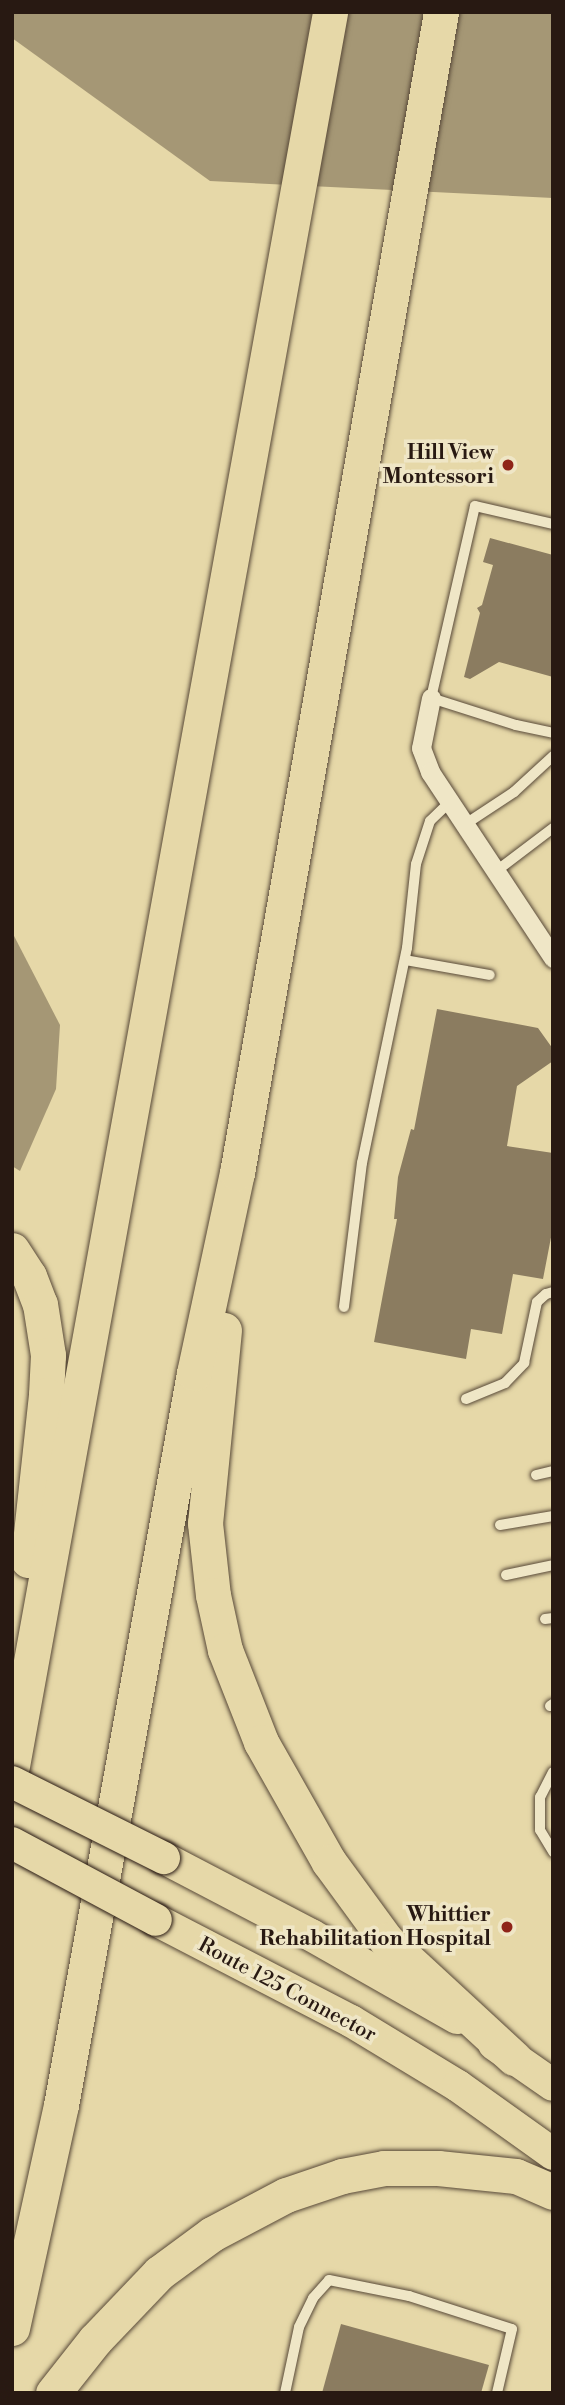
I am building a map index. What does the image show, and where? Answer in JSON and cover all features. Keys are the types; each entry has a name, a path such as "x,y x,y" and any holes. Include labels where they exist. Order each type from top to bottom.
{"highway":[{"path":"15,1751 330,12"},
{"path":"12,2328 59,2117 194,1373 237,1173 441,12"},
{"path":"237,1173 231,1288 218,1373 205,1523 213,1595 225,1650 261,1742 330,1862 386,1940 514,2058"},
{"path":"12,1250 29,1276 40,1304 48,1355 46,1395 17,1656 15,1751"},
{"path":"12,1782 164,1858 412,1991 553,2085"},
{"name":"Route 125 Connector","path":"12,1843 351,2021 458,2086 553,2154"},
{"path":"53,2393 95,2340 159,2273 212,2234 286,2195 342,2176 384,2168 485,2170 516,2176 553,2192"}],"street":[{"path":"431,698 421,748 430,772 553,958"}],"lane":[{"path":"553,524 475,506 431,698 516,725 553,733"},
{"path":"464,825 514,792 553,756"},
{"path":"344,1307 362,1163 405,960 416,864 430,821 450,802"},
{"path":"495,872 551,835"},
{"path":"405,960 490,975"},
{"path":"466,1399 505,1383 524,1363 537,1302 545,1294 553,1292"},
{"path":"536,1475 553,1471"},
{"path":"500,1525 553,1516"},
{"path":"506,1574 553,1566"},
{"path":"553,1772 540,1797 540,1830 553,1852"},
{"path":"285,2393 299,2327 313,2298 329,2280 408,2296 512,2329 497,2393"}],"shaded area":[{"path":"12,12 553,12 553,198 210,181 12,38"},
{"path":"12,932 60,1025 56,1089 20,1171 12,1166"}],"building":[{"path":"490,538 553,555 553,677 499,662 470,679 464,677 480,613 477,608 482,605 493,565 483,562"},
{"path":"437,1009 538,1028 553,1049 553,1061 517,1086 507,1146 553,1153 553,1227 543,1279 513,1274 502,1334 471,1329 466,1359 374,1342 397,1219 394,1219 398,1177 411,1129 414,1130"},
{"path":"341,2324 489,2365 481,2393 322,2393"}],"place":[{"name":"Hill View Montessori","path":"508,465"},
{"name":"Whittier Rehabilitation Hospital","path":"507,1927"}]}
